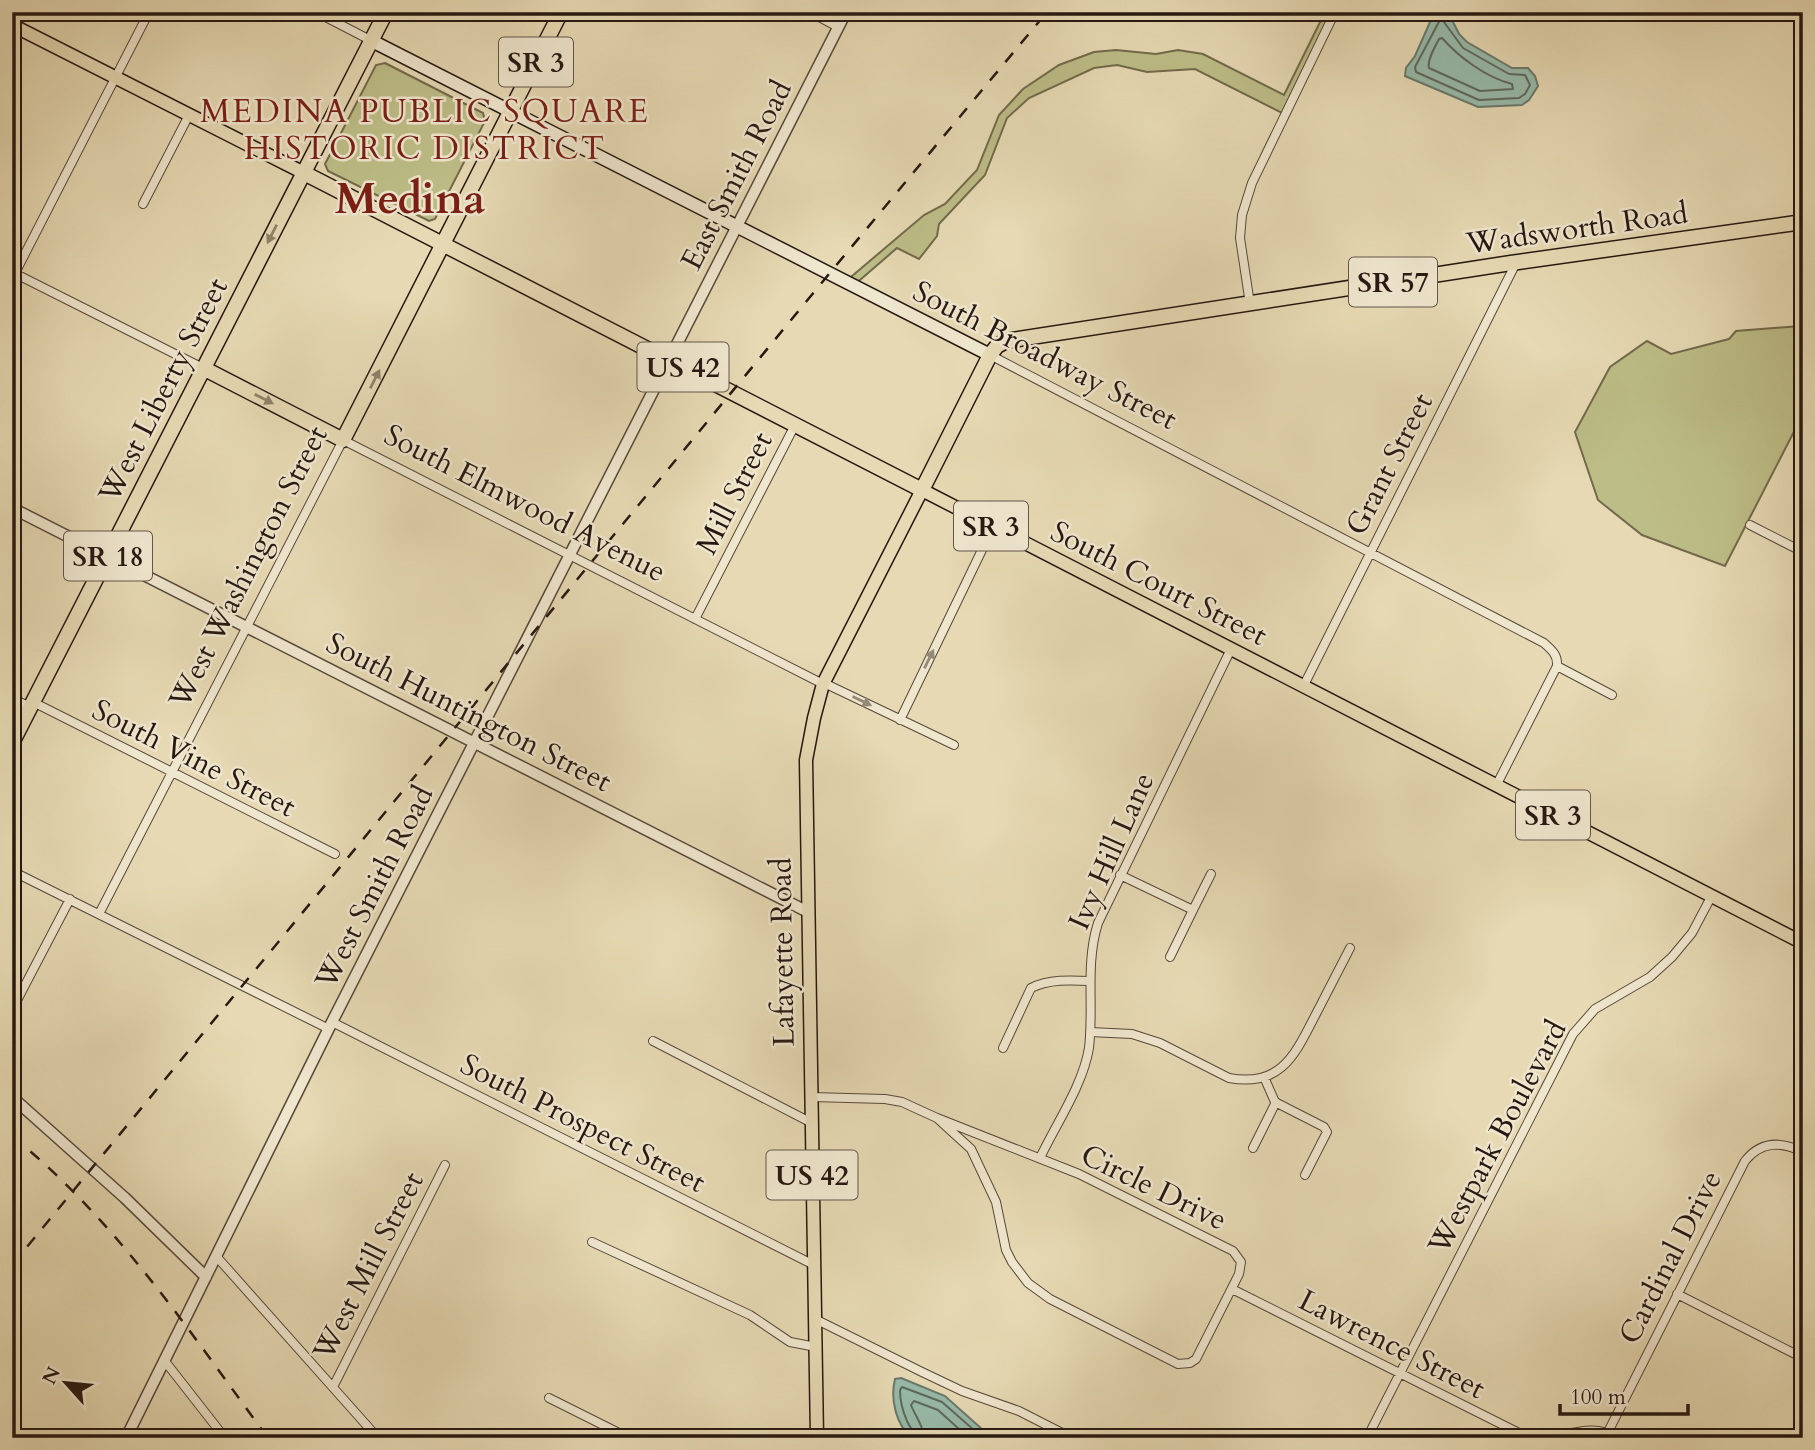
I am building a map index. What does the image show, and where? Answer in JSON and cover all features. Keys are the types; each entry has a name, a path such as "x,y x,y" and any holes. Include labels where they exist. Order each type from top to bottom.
{"highway":[{"name":"West Liberty Street","path":"12,743 386,12"},
{"name":"SR 3","path":"443,244 561,12"},
{"name":"South Court Street","path":"304,173 922,490"},
{"name":"Wadsworth Road","path":"990,355 997,346 1006,341 1803,222"},
{"name":"West Washington Street","path":"343,440 443,244"},
{"path":"922,490 990,355"},
{"name":"South Elmwood Avenue","path":"203,369 343,440"}],"main road":[{"name":"US 42","path":"12,25 304,173"},
{"name":"South Broadway Street","path":"372,41 990,355"},
{"name":"South Court Street","path":"922,490 1803,943"},
{"name":"Lafayette Road","path":"817,1438 806,760 824,684 922,490"}],"street":[{"path":"149,12 13,275 203,369"},
{"path":"316,12 372,41"},
{"path":"810,12 838,27"},
{"name":"East Smith Road","path":"670,360 846,12"},
{"path":"1250,304 1240,238 1242,215 1252,183 1335,12"},
{"path":"143,204 189,115"},
{"name":"Grant Street","path":"1303,687 1516,263"},
{"name":"South Broadway Street","path":"990,355 1544,643 1553,650 1558,659 1557,666"},
{"name":"West Smith Road","path":"126,1438 331,1025 670,360"},
{"name":"Mill Street","path":"695,619 795,425"},
{"name":"South Elmwood Avenue","path":"343,440 824,684 954,745"},
{"name":"West Washington Street","path":"99,914 343,440"},
{"name":"South Huntington Street","path":"12,508 808,912"},
{"path":"1750,525 1803,552"},
{"path":"900,720 993,527"},
{"name":"Ivy Hill Lane","path":"1040,1158 1086,1062 1090,1032 1093,938 1231,649"},
{"path":"1496,786 1557,666 1612,695"},
{"name":"South Vine Street","path":"12,698 172,772 335,854"},
{"name":"South Prospect Street","path":"12,871 331,1025 814,1265"},
{"path":"1170,957 1211,874"},
{"path":"1121,875 1193,910"},
{"name":"Westpark Boulevard","path":"1367,1438 1573,1034 1595,1009 1650,977 1672,957 1692,933 1711,897"},
{"path":"12,1010 70,899"},
{"path":"1090,1032 1132,1034 1160,1043 1229,1078 1251,1080 1264,1077 1281,1068 1296,1052 1350,948"},
{"path":"1003,1048 1031,988 1041,983 1063,980 1090,981"},
{"path":"653,1041 810,1122"},
{"path":"1264,1077 1276,1102 1324,1127 1326,1132 1305,1175"},
{"path":"12,1097 125,1198 206,1277"},
{"name":"Circle Drive","path":"811,1097 902,1102 1079,1174 1233,1251 1241,1262 1241,1268 1196,1359 1184,1365 1178,1364 1039,1292 1028,1283 1006,1250 996,1202 971,1149 937,1118"},
{"path":"1253,1148 1276,1102"},
{"name":"Cardinal Drive","path":"1608,1432 1745,1161 1758,1148 1776,1144 1803,1152"},
{"name":"West Mill Street","path":"333,1387 445,1165"},
{"path":"592,1242 750,1315 790,1342 816,1347"},
{"path":"216,1256 378,1438"},
{"name":"Lawrence Street","path":"1232,1289 1533,1438"},
{"path":"1677,1294 1803,1358"},
{"path":"815,1319 962,1391 1019,1411 1072,1438"},
{"path":"164,1360 225,1438"},
{"path":"549,1398 629,1438"},
{"path":"1549,1438 1582,1429 1608,1432 1619,1438"}],"green space":[{"path":"1325,12 1332,12 1282,113 1195,69 1147,72 1117,65 1094,68 1029,98 1007,118 985,175 939,224 937,236 919,259 897,248 853,286 845,282 924,215 945,204 977,170 999,115 1023,89 1059,65 1094,52 1116,50 1156,54 1178,50 1203,54 1284,95"},
{"path":"385,63 483,113 485,121 435,219 429,221 328,171 325,164 376,65"},
{"path":"1803,326 1803,414 1725,566 1642,535 1598,500 1575,432 1610,367 1647,341 1671,354 1729,339 1736,331"}],"water":[{"path":"1448,12 1459,34 1467,42 1512,68 1528,68 1535,76 1538,86 1529,100 1522,105 1478,107 1405,76 1406,68 1415,56 1434,13"},
{"path":"901,1378 945,1396 992,1438 912,1438 898,1419 894,1403 895,1379"}],"railway":[{"path":"12,1265 1047,12"},
{"path":"12,1136 50,1169 118,1240 180,1318 268,1438"}],"district":[{"name":"MEDINA PUBLIC SQUARE HISTORIC DISTRICT","path":"425,130"},
{"name":"Medina","path":"410,198"}]}
